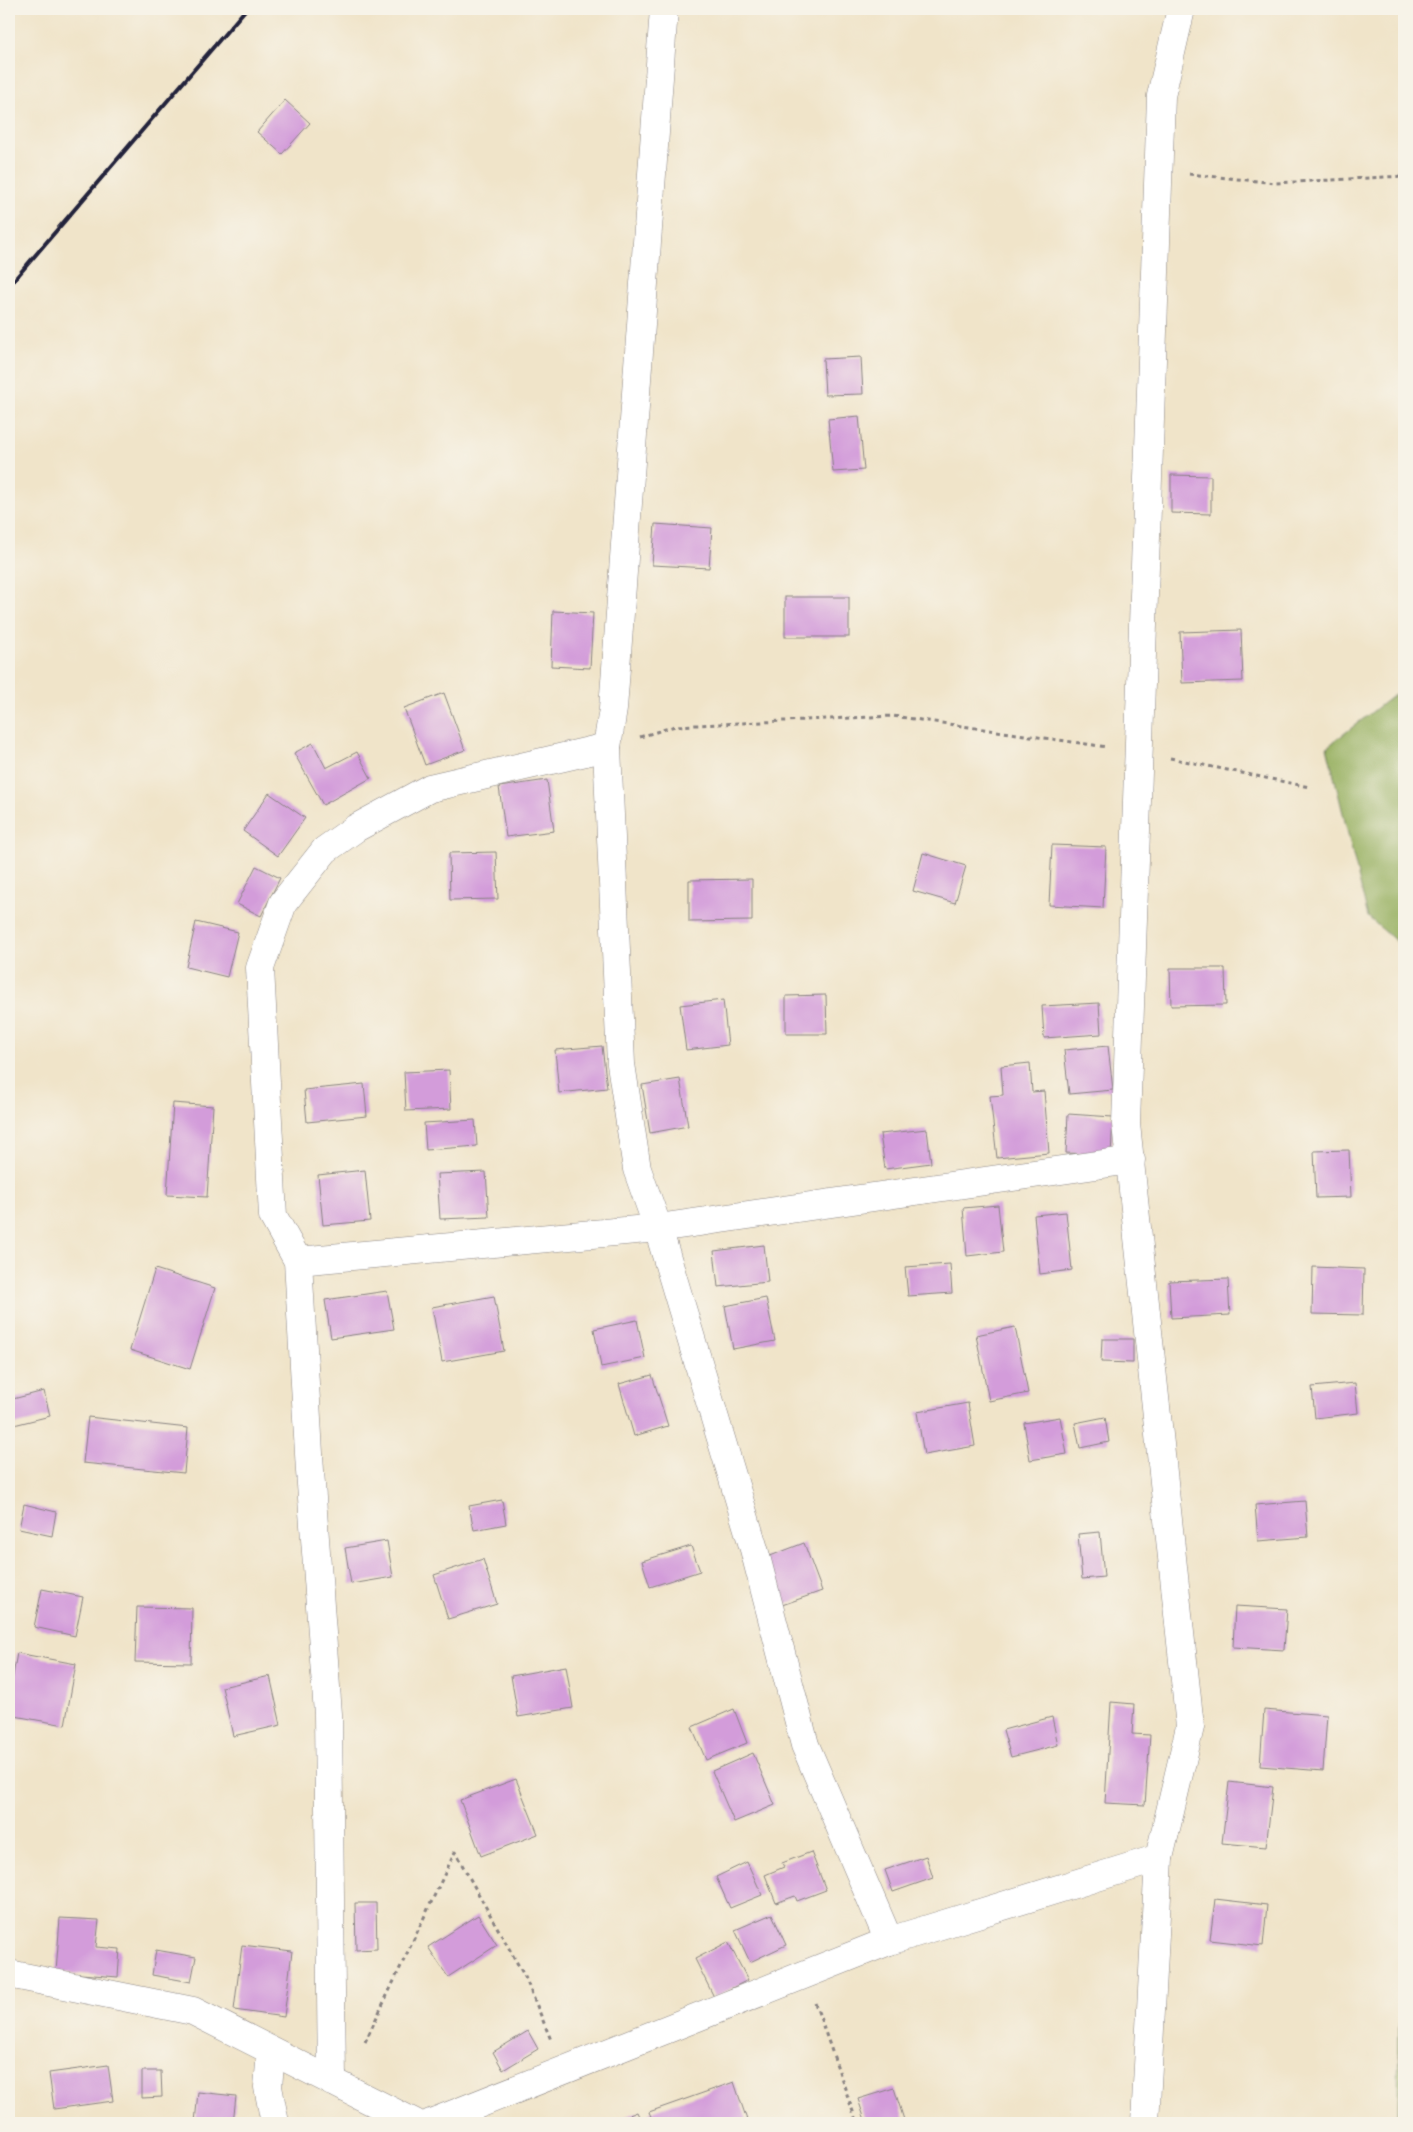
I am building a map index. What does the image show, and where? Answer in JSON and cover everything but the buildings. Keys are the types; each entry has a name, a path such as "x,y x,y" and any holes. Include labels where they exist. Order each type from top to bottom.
{"street":[{"path":"664,9 613,709 607,747 621,1064 637,1169 658,1228 754,1549 806,1745 889,1941"},
{"path":"1145,2123 1158,1858 1190,1726 1126,1124 1161,96 1181,9"},
{"path":"332,2082 328,1714 310,1471 298,1261 273,1216 260,968 282,903 325,850 356,828 430,788 607,747"},
{"path":"298,1261 658,1228 1131,1160"},
{"path":"431,2123 889,1941 1158,1858"},
{"path":"9,1974 193,2011 415,2123"},
{"path":"271,2052 268,2087 275,2123"}],"path":[{"path":"1159,171 1276,183 1404,176"},
{"path":"607,747 675,726 893,716 1139,752 1309,787"},
{"path":"364,2044 455,1852 525,1978 563,2071"},
{"path":"805,1974 857,2123"}],"green space":[{"path":"1404,687 1404,948 1368,917 1327,747"},
{"path":"1404,1975 1404,2123 1398,2123 1399,1985"}],"railway":[{"path":"9,286 246,9"}]}
